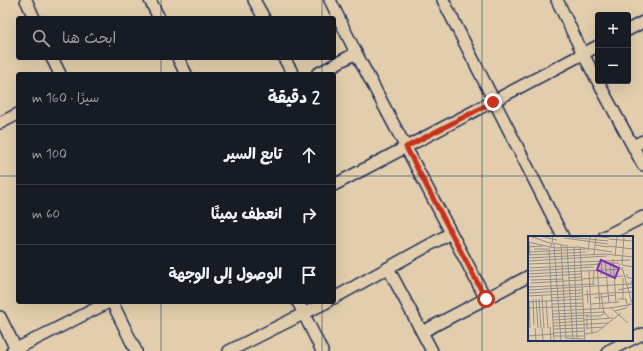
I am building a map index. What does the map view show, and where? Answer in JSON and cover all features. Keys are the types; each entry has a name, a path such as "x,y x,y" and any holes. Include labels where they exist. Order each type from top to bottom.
{"street":[{"path":"26,0 33,16"},
{"path":"150,0 158,16"},
{"path":"254,0 263,16"},
{"path":"330,0 356,53 486,299"},
{"path":"443,0 561,236"},
{"path":"557,0 583,54 638,143 643,164"},
{"path":"631,28 643,22"},
{"path":"336,184 595,48"},
{"path":"321,72 356,53"},
{"path":"53,60 59,72"},
{"path":"179,60 185,72"},
{"path":"285,60 292,72"},
{"path":"0,123 16,115"},
{"path":"606,236 643,217"},
{"path":"336,297 451,233"},
{"path":"388,268 432,351"},
{"path":"422,332 528,277"},
{"path":"0,317 15,350 106,304"},
{"path":"111,304 136,351"},
{"path":"299,304 322,351"},
{"path":"228,351 304,315 323,304"},
{"path":"633,339 643,334"},
{"path":"608,351 629,341"}],"route":[{"path":"486,299 406,147 493,102"}]}
